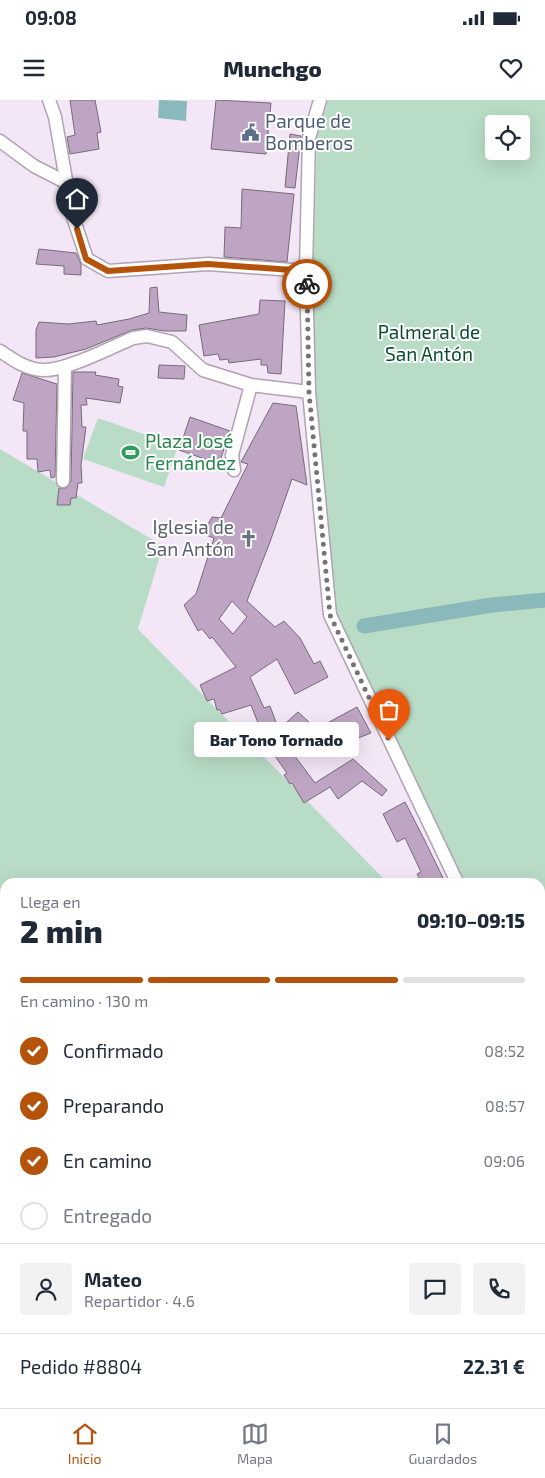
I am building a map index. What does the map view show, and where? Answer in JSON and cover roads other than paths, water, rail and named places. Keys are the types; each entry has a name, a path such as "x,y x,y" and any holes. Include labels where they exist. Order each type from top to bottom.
{"street":[{"path":"49,100 55,117 72,214 86,259 108,271 208,264 306,271"},
{"path":"320,100 309,138 306,271 309,392 330,615 455,878"},
{"path":"0,141 34,166 67,182"},
{"path":"0,351 22,365 42,370 56,370 133,338 147,336 172,342 203,370 252,386 309,392"},
{"path":"63,482 65,366"},
{"path":"234,470 232,454 252,386"}],"waterway":[{"path":"364,626 492,605 545,600"}],"place":[{"name":"Parque de Bomberos","path":"251,132"},
{"name":"Plaza José Fernández","path":"131,452"},
{"name":"Iglesia de San Antón","path":"248,538"},
{"name":"Bar Tono Tornado","path":"389,740"}],"park label":[{"name":"Palmeral de San Antón","path":"429,343"}]}
